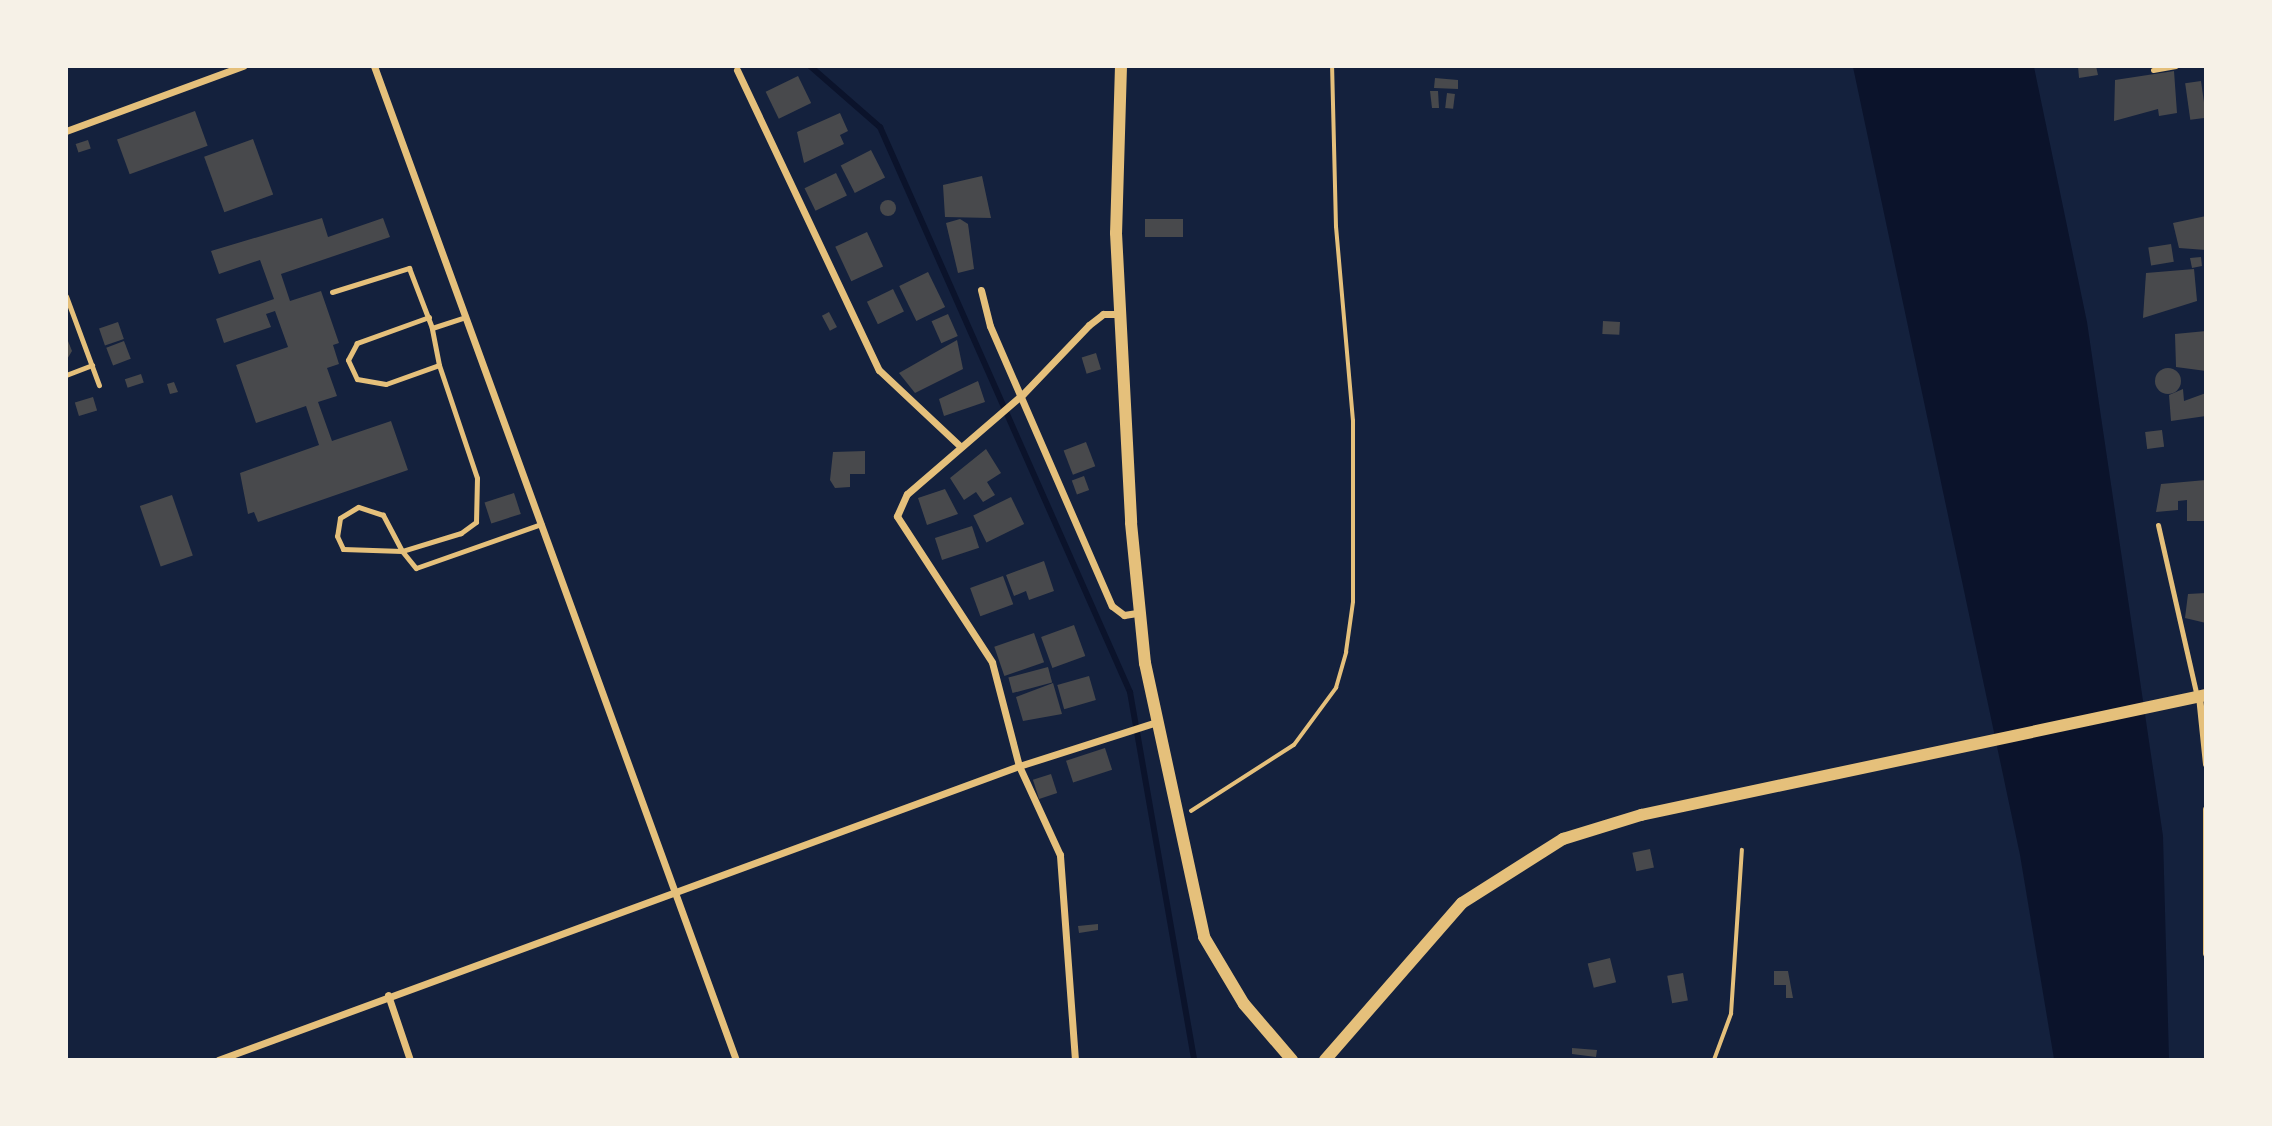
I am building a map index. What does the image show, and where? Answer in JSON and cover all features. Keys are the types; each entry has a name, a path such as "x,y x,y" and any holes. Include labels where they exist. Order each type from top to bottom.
{"street":[{"path":"66,131 243,66"},
{"path":"374,66 736,1059"},
{"path":"1121,66 1119,314 1137,613 1176,817 1204,937 1223,975 1292,1059"},
{"path":"737,70 879,370 960,446"},
{"path":"981,289 990,326 1023,394 1112,606 1124,615 1137,613"},
{"path":"1075,1059 1060,855 1019,766 992,662 897,516 907,494 1023,394 1090,325 1103,314 1119,314"},
{"path":"1325,1059 1462,903 1525,858 1606,823 2200,696 2206,764"},
{"path":"218,1059 1019,766 1123,729 1157,722"},
{"path":"2206,809 2206,953"},
{"path":"388,995 410,1059"}],"lane":[{"path":"2153,70 2176,66"},
{"path":"331,292 409,268 429,317 439,365 477,478 479,513 461,533 401,551 343,549 337,536 340,518 371,507 401,551 408,566 427,567 541,524"},
{"path":"66,296 99,385"},
{"path":"429,317 357,343 348,360 357,379 375,386 439,365"},
{"path":"432,328 465,317"},
{"path":"66,375 92,365"},
{"path":"2158,525 2200,696"}],"path":[{"path":"1176,817 1294,745 1336,688 1346,652 1353,602 1353,421 1336,227 1332,66"},
{"path":"1714,1059 1731,1014 1742,850"}],"water":[{"path":"1853,67 2034,67 2087,322 2163,836 2169,1059 2054,1059 2020,855"}],"building":[{"path":"2078,66 2096,66 2098,75 2079,78"},
{"path":"2174,71 2177,113 2159,116 2158,109 2114,121 2115,80"},
{"path":"798,76 811,103 779,119 766,92"},
{"path":"1435,78 1458,80 1458,89 1434,88"},
{"path":"2201,81 2206,118 2190,120 2185,83"},
{"path":"1430,91 1438,91 1439,108 1432,108"},
{"path":"1447,93 1455,94 1453,109 1445,108"},
{"path":"195,111 208,146 130,174 117,139"},
{"path":"840,113 848,131 840,135 844,144 804,163 797,132"},
{"path":"253,139 273,194 224,212 204,157"},
{"path":"88,140 91,149 78,153 76,144"},
{"path":"871,150 885,178 855,193 841,165"},
{"path":"836,173 847,195 816,211 805,188"},
{"path":"982,176 991,218 945,217 943,185"},
{"path":"885,200 891,200 896,208 894,214 885,216 880,211 880,205"},
{"path":"2206,216 2206,250 2179,248 2173,223"},
{"path":"322,218 328,237 383,218 390,237 281,274 290,301 321,291 339,343 333,345 339,364 327,368 337,396 318,402 332,441 391,421 408,470 258,522 254,512 248,514 240,473 319,445 306,406 256,423 236,365 288,347 275,311 266,314 271,327 224,343 216,319 274,299 260,260 219,274 211,251"},
{"path":"960,219 968,224 974,269 958,273 946,223"},
{"path":"1145,219 1183,219 1183,237 1145,237"},
{"path":"867,232 883,266 851,281 835,247"},
{"path":"2171,244 2174,262 2151,265 2148,248"},
{"path":"2201,257 2202,266 2192,268 2190,258"},
{"path":"2194,269 2197,301 2143,318 2146,273"},
{"path":"928,272 945,307 916,321 899,286"},
{"path":"893,289 904,311 878,324 867,302"},
{"path":"829,312 837,327 830,331 822,316"},
{"path":"948,314 958,336 941,343 932,321"},
{"path":"1603,321 1620,322 1619,335 1602,334"},
{"path":"118,322 124,339 105,346 99,329"},
{"path":"2206,331 2206,371 2176,367 2175,334"},
{"path":"66,336 72,351 66,361"},
{"path":"957,340 963,369 915,393 899,373"},
{"path":"124,341 131,359 113,366 106,348"},
{"path":"1096,353 1101,369 1087,374 1082,357"},
{"path":"2168,368 2177,372 2181,381 2177,390 2168,394 2159,390 2155,381 2159,372"},
{"path":"141,374 144,383 128,388 125,379"},
{"path":"978,381 985,402 944,416 939,399"},
{"path":"174,382 178,392 170,394 167,384"},
{"path":"2183,389 2184,401 2206,393 2206,416 2171,421 2169,395"},
{"path":"93,397 97,410 79,416 75,403"},
{"path":"2162,430 2164,447 2147,449 2145,432"},
{"path":"1086,442 1095,466 1073,475 1064,451"},
{"path":"986,449 1001,473 987,482 995,495 983,502 976,492 964,500 950,478"},
{"path":"865,451 865,474 850,474 850,487 835,488 830,480 833,452"},
{"path":"1084,476 1089,490 1077,495 1072,480"},
{"path":"2206,480 2206,521 2187,521 2187,500 2178,501 2178,510 2156,512 2161,484"},
{"path":"945,489 958,514 927,525 918,498"},
{"path":"514,493 521,514 491,524 485,503"},
{"path":"172,495 193,556 161,567 140,506"},
{"path":"1011,497 1024,524 986,542 973,515"},
{"path":"972,526 979,548 942,560 935,538"},
{"path":"1044,561 1054,591 1029,600 1026,591 1014,596 1006,575"},
{"path":"1003,576 1013,604 980,616 970,588"},
{"path":"2206,593 2206,623 2185,618 2188,594"},
{"path":"1074,625 1085,656 1052,668 1041,637"},
{"path":"1034,633 1044,662 1004,676 994,647"},
{"path":"1048,667 1052,682 1013,693 1008,678"},
{"path":"1089,676 1096,700 1064,709 1057,685"},
{"path":"1053,683 1062,714 1023,721 1016,697"},
{"path":"1105,748 1112,770 1073,783 1066,761"},
{"path":"1051,774 1057,793 1039,799 1033,780"},
{"path":"1650,849 1654,868 1636,871 1632,853"},
{"path":"1098,924 1098,930 1079,933 1078,926"},
{"path":"1610,958 1616,982 1594,988 1588,964"},
{"path":"1774,971 1788,971 1793,998 1786,998 1786,985 1774,985"},
{"path":"1683,973 1688,1001 1672,1003 1667,976"},
{"path":"1572,1048 1597,1050 1596,1057 1572,1054"}],"waterway":[{"path":"810,66 880,127 1130,692 1194,1060"}]}
